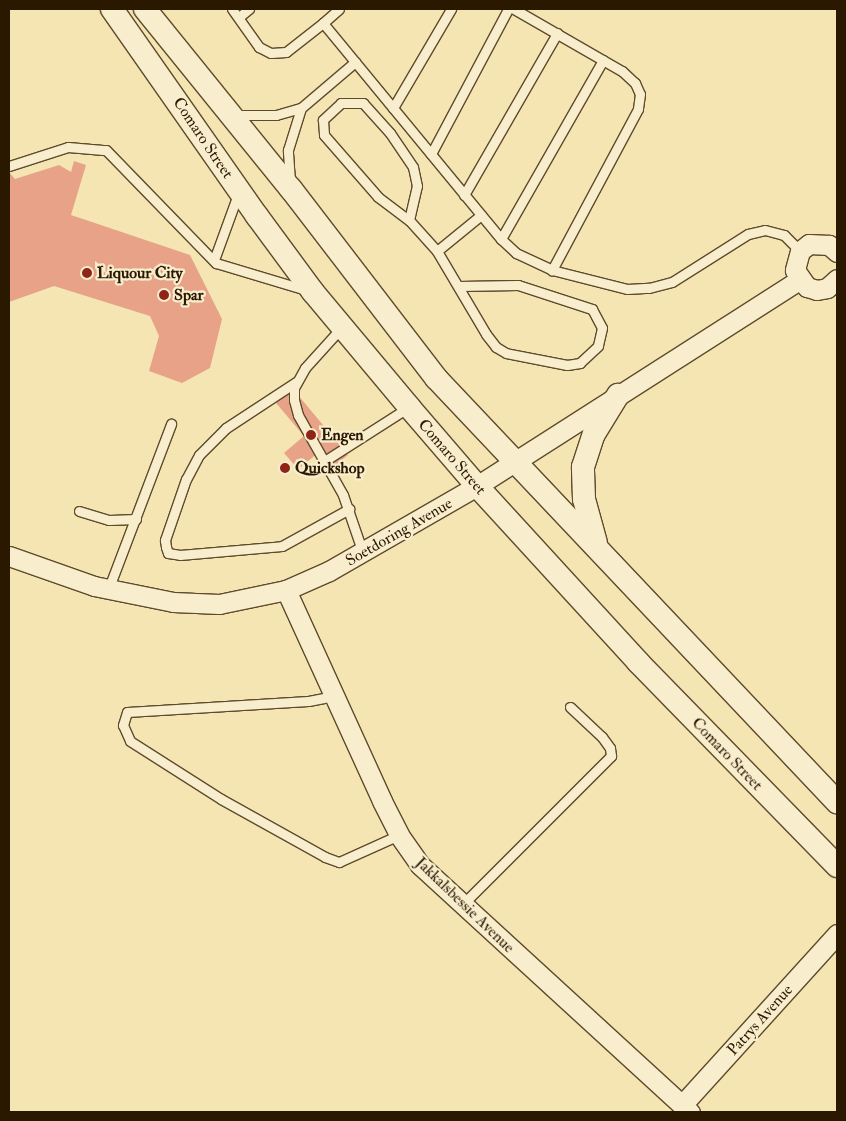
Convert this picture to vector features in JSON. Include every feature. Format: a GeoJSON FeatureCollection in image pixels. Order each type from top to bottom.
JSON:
{"type":"FeatureCollection","features":[{"type":"Feature","properties":{"kind":"street","name":"Comaro Street"},"geometry":{"type":"LineString","coordinates":[[112,9],[239,191],[313,292],[409,407],[476,486],[689,716],[837,866]]}},
{"type":"Feature","properties":{"kind":"street","name":"Comaro Street"},"geometry":{"type":"LineString","coordinates":[[145,9],[233,115],[436,378],[512,461],[596,544],[760,724],[837,802]]}},
{"type":"Feature","properties":{"kind":"street"},"geometry":{"type":"LineString","coordinates":[[835,244],[809,244],[800,250],[795,265],[799,280],[817,290],[837,281]]}},
{"type":"Feature","properties":{"kind":"street","name":"Soetdoring Avenue"},"geometry":{"type":"LineString","coordinates":[[9,556],[108,590],[173,602],[219,604],[286,590],[363,553],[476,486],[512,461],[799,280]]}},
{"type":"Feature","properties":{"kind":"street"},"geometry":{"type":"LineString","coordinates":[[596,544],[584,499],[582,467],[594,434],[618,395]]}},
{"type":"Feature","properties":{"kind":"street","name":"Jakkalsbessie Avenue"},"geometry":{"type":"LineString","coordinates":[[286,590],[399,835],[420,865],[686,1109]]}},
{"type":"Feature","properties":{"kind":"street","name":"Patrys Avenue"},"geometry":{"type":"LineString","coordinates":[[686,1109],[837,934]]}},
{"type":"Feature","properties":{"kind":"lane"},"geometry":{"type":"LineString","coordinates":[[232,9],[239,16],[259,47],[271,53],[286,52],[339,9]]}},
{"type":"Feature","properties":{"kind":"lane"},"geometry":{"type":"LineString","coordinates":[[239,16],[249,9]]}},
{"type":"Feature","properties":{"kind":"lane"},"geometry":{"type":"LineString","coordinates":[[393,108],[451,9]]}},
{"type":"Feature","properties":{"kind":"lane"},"geometry":{"type":"LineString","coordinates":[[431,154],[508,9]]}},
{"type":"Feature","properties":{"kind":"lane"},"geometry":{"type":"LineString","coordinates":[[514,9],[603,60],[635,83],[640,94],[638,109],[552,270]]}},
{"type":"Feature","properties":{"kind":"lane"},"geometry":{"type":"LineString","coordinates":[[323,23],[464,195],[516,254],[552,270],[627,289],[649,288],[672,282],[748,234],[765,230],[784,235],[800,250]]}},
{"type":"Feature","properties":{"kind":"lane"},"geometry":{"type":"LineString","coordinates":[[464,195],[557,34]]}},
{"type":"Feature","properties":{"kind":"lane"},"geometry":{"type":"LineString","coordinates":[[501,239],[603,60]]}},
{"type":"Feature","properties":{"kind":"lane"},"geometry":{"type":"LineString","coordinates":[[233,115],[276,115],[301,108],[356,62]]}},
{"type":"Feature","properties":{"kind":"lane"},"geometry":{"type":"LineString","coordinates":[[409,220],[417,186],[413,167],[390,133],[363,103],[341,103],[323,120],[324,135],[378,197],[409,220],[437,251],[486,334],[496,347],[506,352],[567,364],[580,363],[598,346],[602,328],[592,309],[518,286],[459,286]]}},
{"type":"Feature","properties":{"kind":"lane"},"geometry":{"type":"LineString","coordinates":[[291,189],[288,150],[301,108]]}},
{"type":"Feature","properties":{"kind":"lane"},"geometry":{"type":"LineString","coordinates":[[9,166],[68,147],[106,150],[215,261],[313,292]]}},
{"type":"Feature","properties":{"kind":"lane"},"geometry":{"type":"LineString","coordinates":[[215,261],[239,191]]}},
{"type":"Feature","properties":{"kind":"lane"},"geometry":{"type":"LineString","coordinates":[[437,251],[481,215]]}},
{"type":"Feature","properties":{"kind":"lane"},"geometry":{"type":"LineString","coordinates":[[342,327],[296,382],[226,428],[200,455],[186,479],[165,540],[166,547],[168,552],[180,555],[282,546],[349,510]]}},
{"type":"Feature","properties":{"kind":"lane"},"geometry":{"type":"LineString","coordinates":[[296,382],[294,400],[298,415],[326,460],[349,510],[363,553]]}},
{"type":"Feature","properties":{"kind":"lane"},"geometry":{"type":"LineString","coordinates":[[326,460],[409,407]]}},
{"type":"Feature","properties":{"kind":"lane"},"geometry":{"type":"LineString","coordinates":[[108,590],[172,424]]}},
{"type":"Feature","properties":{"kind":"lane"},"geometry":{"type":"LineString","coordinates":[[79,511],[109,520],[136,519]]}},
{"type":"Feature","properties":{"kind":"lane"},"geometry":{"type":"LineString","coordinates":[[334,696],[308,701],[127,712],[123,725],[130,741],[221,799],[325,857],[339,862],[399,835]]}},
{"type":"Feature","properties":{"kind":"lane"},"geometry":{"type":"LineString","coordinates":[[462,905],[610,756],[610,748],[602,737],[570,707]]}},
{"type":"Feature","properties":{"kind":"building"},"geometry":{"type":"Polygon","coordinates":[[[74,161],[86,165],[71,215],[190,255],[222,319],[210,368],[182,383],[149,371],[159,336],[150,316],[54,286],[9,302],[9,172],[15,179],[59,165],[71,172],[74,161]]]}},
{"type":"Feature","properties":{"kind":"building"},"geometry":{"type":"Polygon","coordinates":[[[293,389],[348,455],[331,469],[318,453],[298,469],[284,453],[304,436],[276,403],[293,389]]]}},
{"type":"Feature","properties":{"kind":"place","name":"Liquour City"},"geometry":{"type":"Point","coordinates":[87,273]}},
{"type":"Feature","properties":{"kind":"place","name":"Spar"},"geometry":{"type":"Point","coordinates":[164,295]}},
{"type":"Feature","properties":{"kind":"place","name":"Engen"},"geometry":{"type":"Point","coordinates":[311,435]}},
{"type":"Feature","properties":{"kind":"place","name":"Quickshop"},"geometry":{"type":"Point","coordinates":[285,468]}}]}
